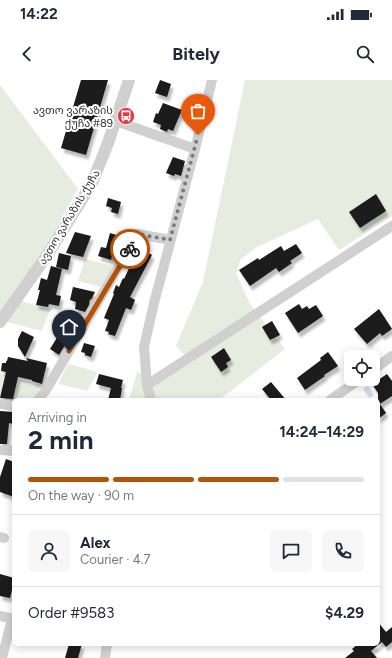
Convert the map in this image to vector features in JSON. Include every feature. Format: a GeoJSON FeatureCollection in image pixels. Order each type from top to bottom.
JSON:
{"type":"FeatureCollection","features":[{"type":"Feature","properties":{"kind":"street","name":"ავთო ვარაზის ქუჩა"},"geometry":{"type":"LineString","coordinates":[[0,322],[48,254],[92,183],[116,121],[129,80]]}},
{"type":"Feature","properties":{"kind":"street"},"geometry":{"type":"LineString","coordinates":[[150,398],[147,385],[144,347],[170,240],[212,80]]}},
{"type":"Feature","properties":{"kind":"street"},"geometry":{"type":"LineString","coordinates":[[116,121],[195,149]]}},
{"type":"Feature","properties":{"kind":"street"},"geometry":{"type":"LineString","coordinates":[[147,385],[392,226]]}},
{"type":"Feature","properties":{"kind":"street"},"geometry":{"type":"LineString","coordinates":[[40,398],[46,390],[138,234],[170,240]]}},
{"type":"Feature","properties":{"kind":"street"},"geometry":{"type":"LineString","coordinates":[[380,365],[392,356]]}},
{"type":"Feature","properties":{"kind":"street"},"geometry":{"type":"LineString","coordinates":[[333,398],[350,386]]}},
{"type":"Feature","properties":{"kind":"street"},"geometry":{"type":"LineString","coordinates":[[0,404],[12,406]]}},
{"type":"Feature","properties":{"kind":"street"},"geometry":{"type":"LineString","coordinates":[[0,450],[12,451]]}},
{"type":"Feature","properties":{"kind":"street"},"geometry":{"type":"LineString","coordinates":[[0,616],[12,619]]}},
{"type":"Feature","properties":{"kind":"street"},"geometry":{"type":"LineString","coordinates":[[2,658],[12,623]]}},
{"type":"Feature","properties":{"kind":"street"},"geometry":{"type":"LineString","coordinates":[[104,658],[107,646]]}},
{"type":"Feature","properties":{"kind":"shaded area"},"geometry":{"type":"Polygon","coordinates":[[[245,80],[392,80],[392,216],[339,250],[318,219],[257,247],[241,259],[236,273],[250,304],[285,349],[222,398],[130,398],[137,372],[152,376],[187,358],[176,346],[203,282],[245,80]]]}},
{"type":"Feature","properties":{"kind":"shaded area"},"geometry":{"type":"Polygon","coordinates":[[[0,85],[78,189],[48,244],[0,314],[0,85]]]}},
{"type":"Feature","properties":{"kind":"shaded area"},"geometry":{"type":"Polygon","coordinates":[[[85,259],[113,266],[101,287],[78,281],[85,259]]]}},
{"type":"Feature","properties":{"kind":"shaded area"},"geometry":{"type":"Polygon","coordinates":[[[21,301],[50,309],[42,331],[7,322],[21,301]]]}},
{"type":"Feature","properties":{"kind":"shaded area"},"geometry":{"type":"Polygon","coordinates":[[[68,364],[98,372],[87,391],[58,384],[68,364]]]}},
{"type":"Feature","properties":{"kind":"shaded area"},"geometry":{"type":"Polygon","coordinates":[[[0,374],[42,385],[34,397],[31,398],[12,398],[12,401],[0,398],[0,374]]]}},
{"type":"Feature","properties":{"kind":"water"},"geometry":{"type":"Polygon","coordinates":[[[368,386],[374,395],[369,398],[363,389],[368,386]]]}},
{"type":"Feature","properties":{"kind":"building"},"geometry":{"type":"Polygon","coordinates":[[[81,80],[108,80],[86,155],[61,148],[81,80]]]}},
{"type":"Feature","properties":{"kind":"building"},"geometry":{"type":"Polygon","coordinates":[[[160,80],[171,84],[167,97],[155,93],[160,80]]]}},
{"type":"Feature","properties":{"kind":"building"},"geometry":{"type":"Polygon","coordinates":[[[163,103],[182,110],[173,131],[168,129],[167,132],[160,129],[161,125],[153,122],[156,113],[158,114],[163,103]]]}},
{"type":"Feature","properties":{"kind":"building"},"geometry":{"type":"Polygon","coordinates":[[[173,157],[185,161],[181,176],[175,174],[174,176],[166,173],[173,157]]]}},
{"type":"Feature","properties":{"kind":"building"},"geometry":{"type":"Polygon","coordinates":[[[376,194],[386,211],[360,228],[349,212],[376,194]]]}},
{"type":"Feature","properties":{"kind":"building"},"geometry":{"type":"Polygon","coordinates":[[[108,198],[121,202],[118,214],[111,212],[112,208],[106,206],[108,198]]]}},
{"type":"Feature","properties":{"kind":"building"},"geometry":{"type":"Polygon","coordinates":[[[75,232],[91,236],[83,257],[66,253],[75,232]]]}},
{"type":"Feature","properties":{"kind":"building"},"geometry":{"type":"Polygon","coordinates":[[[110,233],[123,237],[120,246],[115,245],[111,260],[98,256],[101,247],[106,248],[110,233]]]}},
{"type":"Feature","properties":{"kind":"building"},"geometry":{"type":"Polygon","coordinates":[[[296,244],[302,253],[290,261],[292,263],[279,272],[276,268],[250,286],[239,270],[258,258],[259,260],[281,246],[284,251],[296,244]]]}},
{"type":"Feature","properties":{"kind":"building"},"geometry":{"type":"Polygon","coordinates":[[[145,251],[152,255],[130,297],[135,300],[131,310],[126,308],[115,336],[108,334],[109,332],[105,331],[109,320],[104,318],[116,285],[119,287],[123,278],[124,279],[131,264],[129,263],[133,255],[140,259],[145,251]]]}},
{"type":"Feature","properties":{"kind":"building"},"geometry":{"type":"Polygon","coordinates":[[[59,253],[71,256],[68,270],[56,267],[59,253]]]}},
{"type":"Feature","properties":{"kind":"building"},"geometry":{"type":"Polygon","coordinates":[[[51,266],[62,269],[56,295],[61,296],[59,306],[49,304],[48,307],[36,305],[40,290],[38,290],[41,278],[47,280],[51,266]]]}},
{"type":"Feature","properties":{"kind":"building"},"geometry":{"type":"Polygon","coordinates":[[[73,287],[95,292],[91,300],[90,299],[89,305],[85,312],[75,309],[76,302],[70,300],[73,287]]]}},
{"type":"Feature","properties":{"kind":"building"},"geometry":{"type":"Polygon","coordinates":[[[299,304],[302,309],[307,306],[309,309],[316,305],[323,316],[298,333],[285,313],[299,304]]]}},
{"type":"Feature","properties":{"kind":"building"},"geometry":{"type":"Polygon","coordinates":[[[379,309],[392,329],[382,336],[380,333],[367,344],[354,329],[379,309]]]}},
{"type":"Feature","properties":{"kind":"building"},"geometry":{"type":"Polygon","coordinates":[[[63,314],[79,318],[77,325],[59,355],[50,349],[58,336],[63,314]]]}},
{"type":"Feature","properties":{"kind":"building"},"geometry":{"type":"Polygon","coordinates":[[[272,321],[280,335],[270,340],[262,327],[272,321]]]}},
{"type":"Feature","properties":{"kind":"building"},"geometry":{"type":"Polygon","coordinates":[[[22,331],[34,337],[25,357],[18,346],[18,339],[22,331]]]}},
{"type":"Feature","properties":{"kind":"building"},"geometry":{"type":"Polygon","coordinates":[[[84,343],[95,346],[91,357],[81,352],[84,343]]]}},
{"type":"Feature","properties":{"kind":"building"},"geometry":{"type":"Polygon","coordinates":[[[224,348],[231,360],[226,363],[228,367],[221,372],[211,357],[224,348]]]}},
{"type":"Feature","properties":{"kind":"building"},"geometry":{"type":"Polygon","coordinates":[[[328,352],[338,366],[305,390],[297,378],[321,360],[320,358],[328,352]]]}},
{"type":"Feature","properties":{"kind":"building"},"geometry":{"type":"Polygon","coordinates":[[[8,357],[28,361],[26,358],[47,363],[42,384],[18,377],[13,398],[0,398],[6,372],[1,371],[2,363],[6,363],[8,357]]]}},
{"type":"Feature","properties":{"kind":"building"},"geometry":{"type":"Polygon","coordinates":[[[99,374],[123,380],[120,398],[108,398],[111,388],[96,384],[99,374]]]}},
{"type":"Feature","properties":{"kind":"building"},"geometry":{"type":"Polygon","coordinates":[[[387,374],[392,381],[392,396],[380,404],[378,393],[373,386],[380,386],[380,379],[387,374]]]}},
{"type":"Feature","properties":{"kind":"building"},"geometry":{"type":"Polygon","coordinates":[[[271,382],[284,398],[269,398],[262,389],[271,382]]]}},
{"type":"Feature","properties":{"kind":"building"},"geometry":{"type":"Polygon","coordinates":[[[380,404],[386,413],[380,418],[380,404]]]}},
{"type":"Feature","properties":{"kind":"building"},"geometry":{"type":"Polygon","coordinates":[[[0,411],[12,412],[12,424],[9,423],[7,444],[0,444],[0,411]]]}},
{"type":"Feature","properties":{"kind":"building"},"geometry":{"type":"Polygon","coordinates":[[[6,459],[12,461],[12,496],[0,492],[0,477],[6,459]]]}},
{"type":"Feature","properties":{"kind":"building"},"geometry":{"type":"Polygon","coordinates":[[[0,574],[12,577],[12,590],[10,598],[0,596],[0,574]]]}},
{"type":"Feature","properties":{"kind":"building"},"geometry":{"type":"Polygon","coordinates":[[[380,624],[386,632],[392,627],[392,642],[386,647],[382,642],[380,644],[380,624]]]}},
{"type":"Feature","properties":{"kind":"building"},"geometry":{"type":"Polygon","coordinates":[[[68,646],[81,646],[78,658],[65,658],[68,646]]]}},
{"type":"Feature","properties":{"kind":"building"},"geometry":{"type":"Polygon","coordinates":[[[356,646],[377,646],[371,651],[377,658],[345,658],[354,651],[352,649],[356,646]]]}},
{"type":"Feature","properties":{"kind":"way so far"},"geometry":{"type":"LineString","coordinates":[[130,249],[138,234],[170,240],[198,135]]}},
{"type":"Feature","properties":{"kind":"place","name":"ავთო ვარაზის ქუჩა #89"},"geometry":{"type":"Point","coordinates":[126,116]}},
{"type":"Feature","properties":{"kind":"route"},"geometry":{"type":"LineString","coordinates":[[69,351],[130,249]]}}]}
